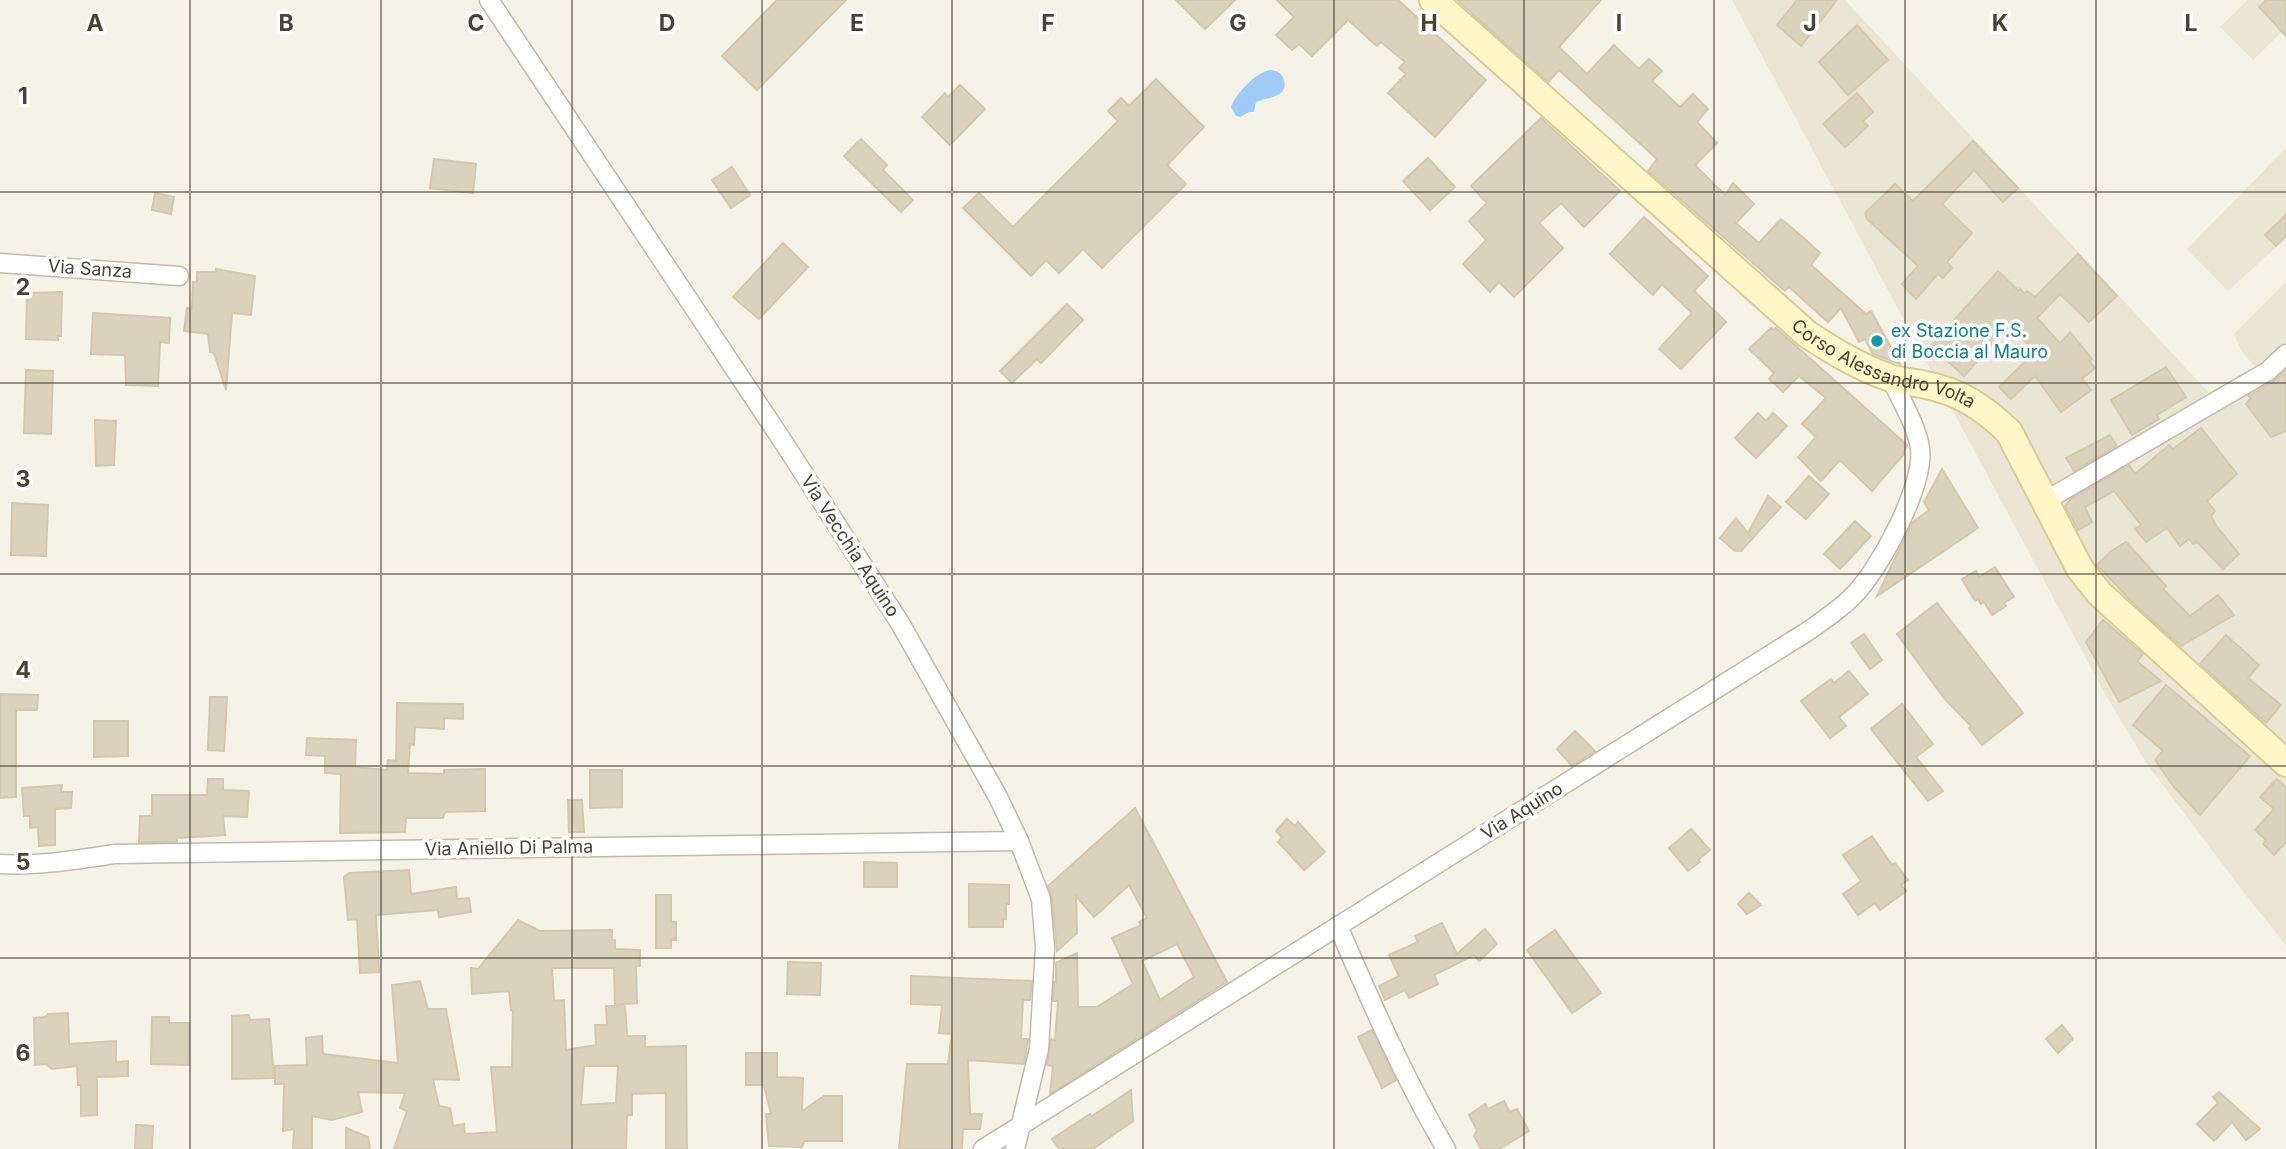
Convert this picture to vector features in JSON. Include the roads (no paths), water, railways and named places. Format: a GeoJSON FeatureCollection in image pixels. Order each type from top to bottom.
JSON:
{"type":"FeatureCollection","features":[{"type":"Feature","properties":{"kind":"main road","name":"Corso Alessandro Volta"},"geometry":{"type":"LineString","coordinates":[[1433,0],[1807,334],[1836,354],[1891,378],[1927,385],[1976,403],[1991,415],[2010,432],[2080,569],[2100,594],[2286,763]]}},
{"type":"Feature","properties":{"kind":"street","name":"Via Vecchia Aquino"},"geometry":{"type":"LineString","coordinates":[[489,0],[775,428],[900,623],[998,797],[1019,841],[1041,899],[1045,948],[1039,1049],[1015,1149]]}},
{"type":"Feature","properties":{"kind":"street","name":"Via Sanza"},"geometry":{"type":"LineString","coordinates":[[0,263],[179,276]]}},
{"type":"Feature","properties":{"kind":"street"},"geometry":{"type":"LineString","coordinates":[[2045,501],[2268,371],[2286,354]]}},
{"type":"Feature","properties":{"kind":"street","name":"Via Aquino"},"geometry":{"type":"LineString","coordinates":[[983,1149],[1805,633],[1854,596],[1875,569],[1890,541],[1919,472],[1920,445],[1891,378]]}},
{"type":"Feature","properties":{"kind":"street","name":"Via Aniello Di Palma"},"geometry":{"type":"LineString","coordinates":[[0,864],[60,862],[114,854],[1019,841]]}},
{"type":"Feature","properties":{"kind":"street"},"geometry":{"type":"LineString","coordinates":[[1338,926],[1419,1101],[1446,1149]]}},
{"type":"Feature","properties":{"kind":"water"},"geometry":{"type":"Polygon","coordinates":[[[1271,70],[1284,80],[1285,86],[1280,94],[1256,102],[1254,112],[1236,116],[1231,107],[1237,96],[1253,79],[1271,70]]]}},
{"type":"Feature","properties":{"kind":"place","name":"ex Stazione F.S. di Boccia al Mauro"},"geometry":{"type":"Point","coordinates":[1877,341]}}]}
